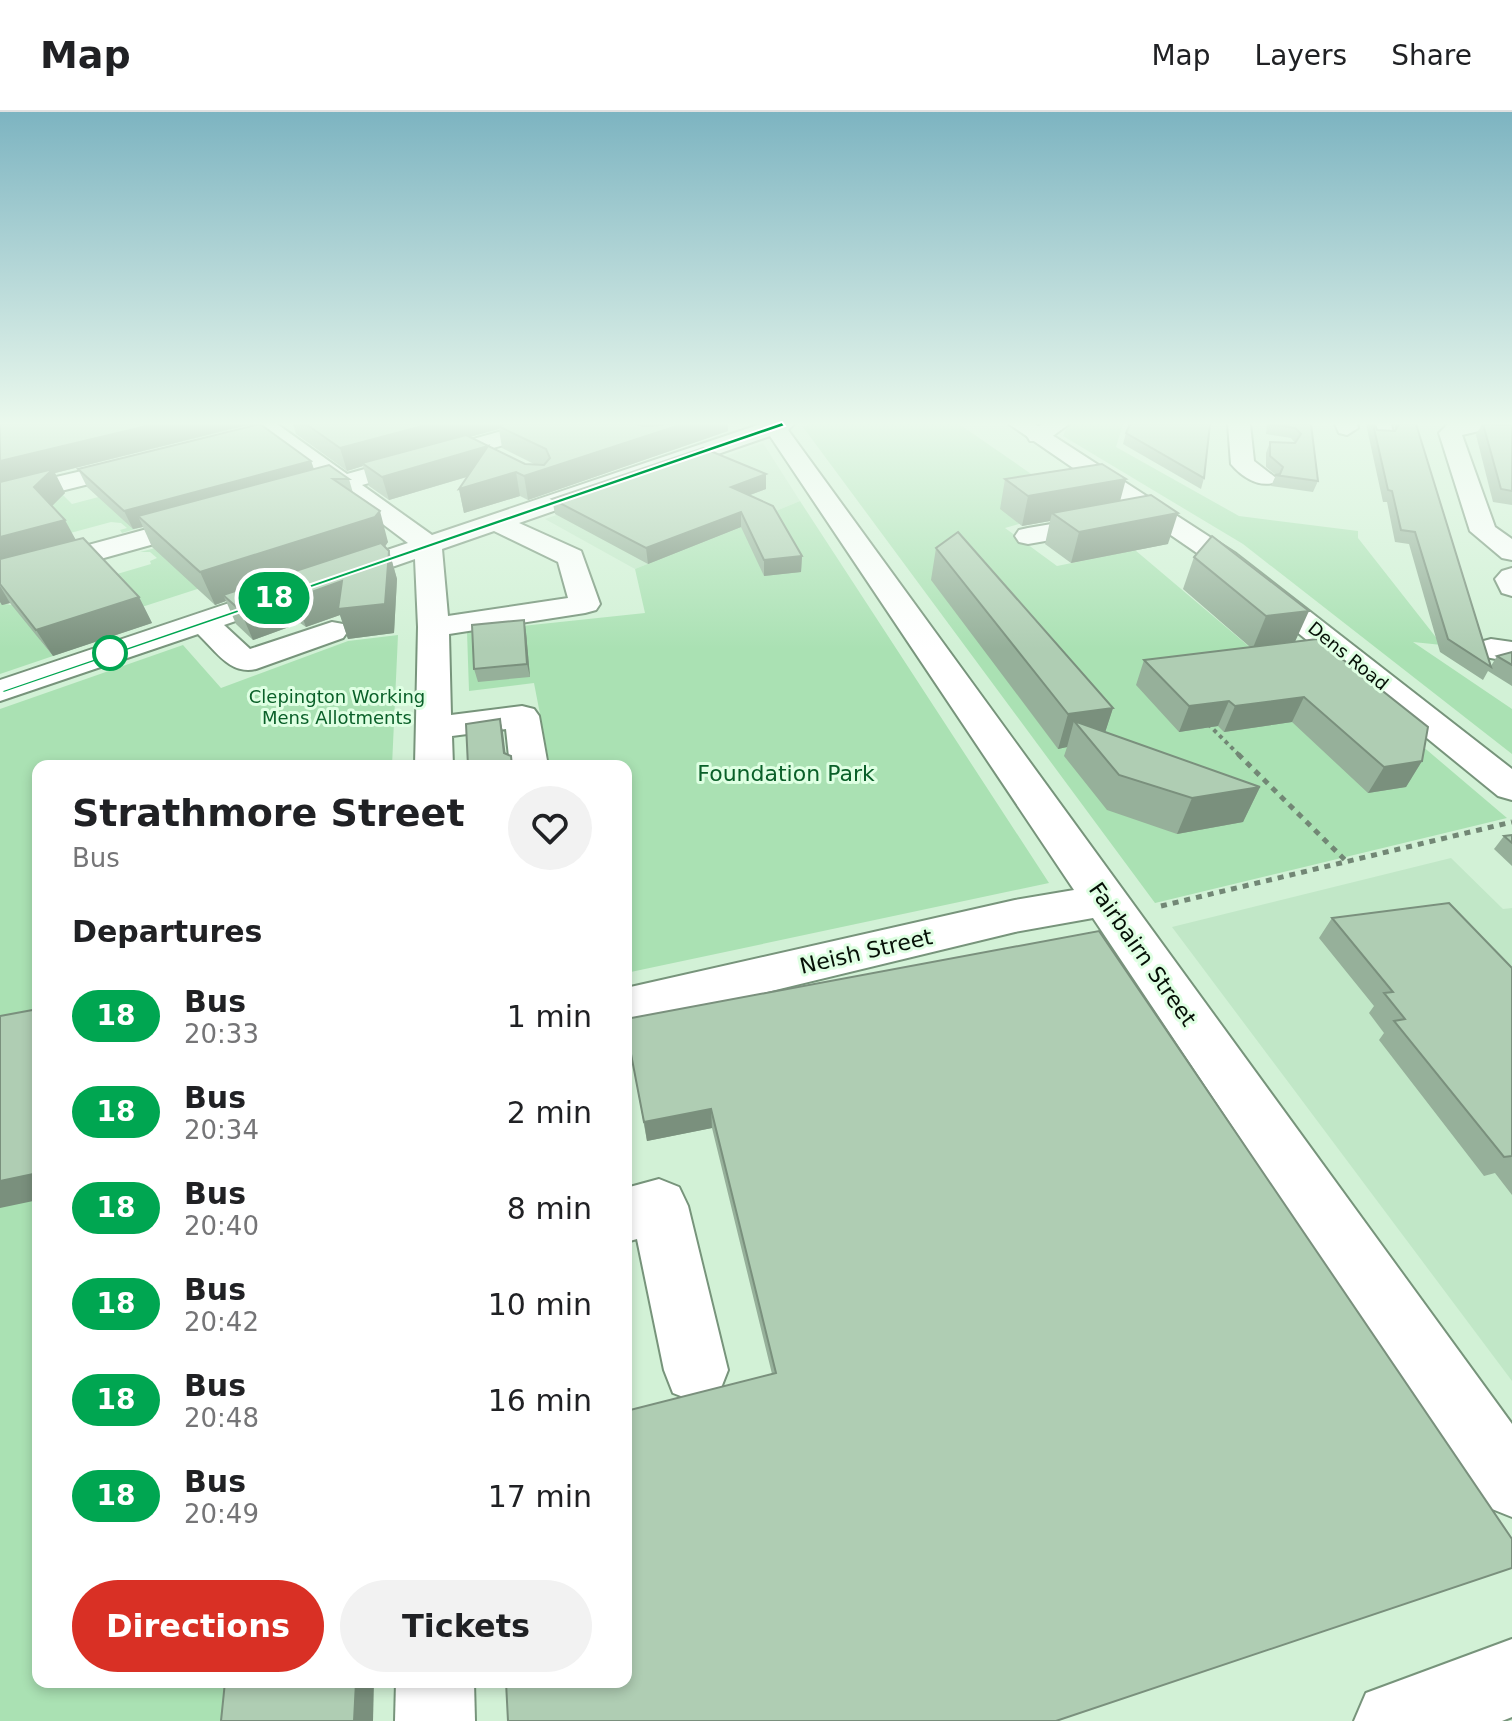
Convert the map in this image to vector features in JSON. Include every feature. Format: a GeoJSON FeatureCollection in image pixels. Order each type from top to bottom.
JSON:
{"type":"FeatureCollection","features":[{"type":"Feature","properties":{"kind":"street"},"geometry":{"type":"LineString","coordinates":[[269,503],[283,499]]}},
{"type":"Feature","properties":{"kind":"street"},"geometry":{"type":"LineString","coordinates":[[367,499],[428,545],[433,627],[434,760]]}},
{"type":"Feature","properties":{"kind":"street"},"geometry":{"type":"LineString","coordinates":[[0,691],[563,499]]}},
{"type":"Feature","properties":{"kind":"street","name":"Fairbairn Street"},"geometry":{"type":"LineString","coordinates":[[830,499],[1512,1482]]}},
{"type":"Feature","properties":{"kind":"street","name":"Dens Road"},"geometry":{"type":"LineString","coordinates":[[1139,499],[1272,595],[1512,788]]}},
{"type":"Feature","properties":{"kind":"street"},"geometry":{"type":"LineString","coordinates":[[1471,499],[1483,531],[1512,558],[1509,579],[1512,587]]}},
{"type":"Feature","properties":{"kind":"street"},"geometry":{"type":"LineString","coordinates":[[1475,511],[1507,514]]}},
{"type":"Feature","properties":{"kind":"street"},"geometry":{"type":"LineString","coordinates":[[1028,536],[1158,513]]}},
{"type":"Feature","properties":{"kind":"street"},"geometry":{"type":"LineString","coordinates":[[0,578],[224,516]]}},
{"type":"Feature","properties":{"kind":"street"},"geometry":{"type":"LineString","coordinates":[[433,627],[585,604],[571,557],[496,522]]}},
{"type":"Feature","properties":{"kind":"street"},"geometry":{"type":"LineString","coordinates":[[203,621],[245,662],[332,631]]}},
{"type":"Feature","properties":{"kind":"street"},"geometry":{"type":"LineString","coordinates":[[434,728],[522,716],[528,760]]}},
{"type":"Feature","properties":{"kind":"street","name":"Neish Street"},"geometry":{"type":"LineString","coordinates":[[632,1006],[1015,916],[1111,908]]}},
{"type":"Feature","properties":{"kind":"street"},"geometry":{"type":"LineString","coordinates":[[632,1213],[659,1206],[696,1370]]}},
{"type":"Feature","properties":{"kind":"street"},"geometry":{"type":"LineString","coordinates":[[1394,1721],[1512,1678]]}},
{"type":"Feature","properties":{"kind":"street"},"geometry":{"type":"LineString","coordinates":[[435,1688],[435,1721]]}},
{"type":"Feature","properties":{"kind":"path"},"geometry":{"type":"LineString","coordinates":[[1208,724],[1347,862]]}},
{"type":"Feature","properties":{"kind":"path"},"geometry":{"type":"LineString","coordinates":[[1111,908],[1347,862],[1512,822]]}},
{"type":"Feature","properties":{"kind":"shaded area"},"geometry":{"type":"Polygon","coordinates":[[[602,499],[800,501],[635,569],[545,519],[602,499]]]}},
{"type":"Feature","properties":{"kind":"shaded area"},"geometry":{"type":"Polygon","coordinates":[[[1451,858],[1503,909],[1512,908],[1512,1381],[1172,927],[1451,858]]]}},
{"type":"Feature","properties":{"kind":"green space"},"geometry":{"type":"Polygon","coordinates":[[[41,499],[67,499],[72,504],[91,499],[110,499],[139,528],[122,533],[120,530],[127,528],[121,523],[111,522],[0,552],[0,509],[41,499]]]}},
{"type":"Feature","properties":{"kind":"green space"},"geometry":{"type":"Polygon","coordinates":[[[856,499],[1064,499],[1019,524],[1005,528],[1057,566],[1135,550],[1252,649],[1328,666],[1507,818],[1155,903],[856,499]]]}},
{"type":"Feature","properties":{"kind":"green space"},"geometry":{"type":"Polygon","coordinates":[[[1168,499],[1209,499],[1239,516],[1358,531],[1358,538],[1442,645],[1413,642],[1512,709],[1512,754],[1243,544],[1168,499]]]}},
{"type":"Feature","properties":{"kind":"green space","name":"Foundation Park"},"geometry":{"type":"Polygon","coordinates":[[[800,501],[1049,883],[632,972],[632,760],[549,760],[534,683],[469,691],[467,632],[645,613],[635,569],[800,501]]]}},
{"type":"Feature","properties":{"kind":"green space"},"geometry":{"type":"Polygon","coordinates":[[[345,541],[40,640],[53,656],[0,674],[0,603],[12,605],[151,564],[150,561],[157,558],[150,552],[140,552],[163,546],[345,541]]]}},
{"type":"Feature","properties":{"kind":"green space","name":"Clepington Working Mens Allotments"},"geometry":{"type":"Polygon","coordinates":[[[398,635],[392,760],[32,760],[32,1014],[0,1030],[0,709],[183,645],[221,688],[348,641],[398,635]]]}},
{"type":"Feature","properties":{"kind":"green space"},"geometry":{"type":"Polygon","coordinates":[[[32,1017],[32,1688],[373,1688],[372,1721],[0,1721],[0,1034],[32,1017]]]}},
{"type":"Feature","properties":{"kind":"building"},"geometry":{"type":"Polygon","coordinates":[[[0,499],[45,499],[65,520],[0,537],[0,499]]]}},
{"type":"Feature","properties":{"kind":"building"},"geometry":{"type":"Polygon","coordinates":[[[111,499],[169,499],[124,511],[111,499]]]}},
{"type":"Feature","properties":{"kind":"building"},"geometry":{"type":"Polygon","coordinates":[[[201,499],[363,499],[380,511],[375,517],[200,572],[138,516],[201,499]]]}},
{"type":"Feature","properties":{"kind":"building"},"geometry":{"type":"Polygon","coordinates":[[[552,499],[758,499],[773,506],[802,556],[764,560],[741,512],[646,548],[552,499]]]}},
{"type":"Feature","properties":{"kind":"building"},"geometry":{"type":"Polygon","coordinates":[[[1129,499],[1157,499],[1178,513],[1079,532],[1052,513],[1129,499]]]}},
{"type":"Feature","properties":{"kind":"building"},"geometry":{"type":"Polygon","coordinates":[[[1394,499],[1439,499],[1491,667],[1448,639],[1415,532],[1401,530],[1394,499]]]}},
{"type":"Feature","properties":{"kind":"building"},"geometry":{"type":"Polygon","coordinates":[[[958,532],[1113,708],[1068,714],[936,548],[958,532]]]}},
{"type":"Feature","properties":{"kind":"building"},"geometry":{"type":"Polygon","coordinates":[[[1212,536],[1309,611],[1266,616],[1194,557],[1212,536]]]}},
{"type":"Feature","properties":{"kind":"building"},"geometry":{"type":"Polygon","coordinates":[[[83,538],[139,597],[36,630],[0,584],[0,559],[83,538]]]}},
{"type":"Feature","properties":{"kind":"building"},"geometry":{"type":"Polygon","coordinates":[[[381,543],[389,551],[385,604],[338,609],[342,581],[295,598],[289,594],[240,610],[223,595],[381,543]]]}},
{"type":"Feature","properties":{"kind":"building"},"geometry":{"type":"Polygon","coordinates":[[[524,620],[527,664],[474,669],[472,625],[524,620]]]}},
{"type":"Feature","properties":{"kind":"building"},"geometry":{"type":"Polygon","coordinates":[[[1317,639],[1428,727],[1422,761],[1384,767],[1304,697],[1235,706],[1229,701],[1189,706],[1144,660],[1317,639]]]}},
{"type":"Feature","properties":{"kind":"building"},"geometry":{"type":"Polygon","coordinates":[[[1512,652],[1512,665],[1497,656],[1512,652]]]}},
{"type":"Feature","properties":{"kind":"building"},"geometry":{"type":"Polygon","coordinates":[[[500,719],[504,753],[511,756],[511,760],[468,760],[466,724],[500,719]]]}},
{"type":"Feature","properties":{"kind":"building"},"geometry":{"type":"Polygon","coordinates":[[[1074,721],[1260,787],[1192,798],[1119,775],[1074,721]]]}},
{"type":"Feature","properties":{"kind":"building"},"geometry":{"type":"Polygon","coordinates":[[[1449,903],[1512,968],[1512,1156],[1504,1157],[1394,1021],[1405,1019],[1384,993],[1393,992],[1332,918],[1449,903]]]}},
{"type":"Feature","properties":{"kind":"building"},"geometry":{"type":"Polygon","coordinates":[[[1099,931],[1512,1539],[1512,1568],[1056,1721],[508,1721],[506,1688],[632,1688],[632,1409],[776,1373],[711,1109],[644,1122],[632,1059],[632,1018],[1099,931]]]}},
{"type":"Feature","properties":{"kind":"building"},"geometry":{"type":"Polygon","coordinates":[[[32,1010],[32,1174],[0,1181],[0,1016],[32,1010]]]}},
{"type":"Feature","properties":{"kind":"building"},"geometry":{"type":"Polygon","coordinates":[[[224,1688],[356,1688],[354,1721],[221,1721],[224,1688]]]}},
{"type":"Feature","properties":{"kind":"bus line","name":"18"},"geometry":{"type":"LineString","coordinates":[[0,691],[562,499]]}}]}
